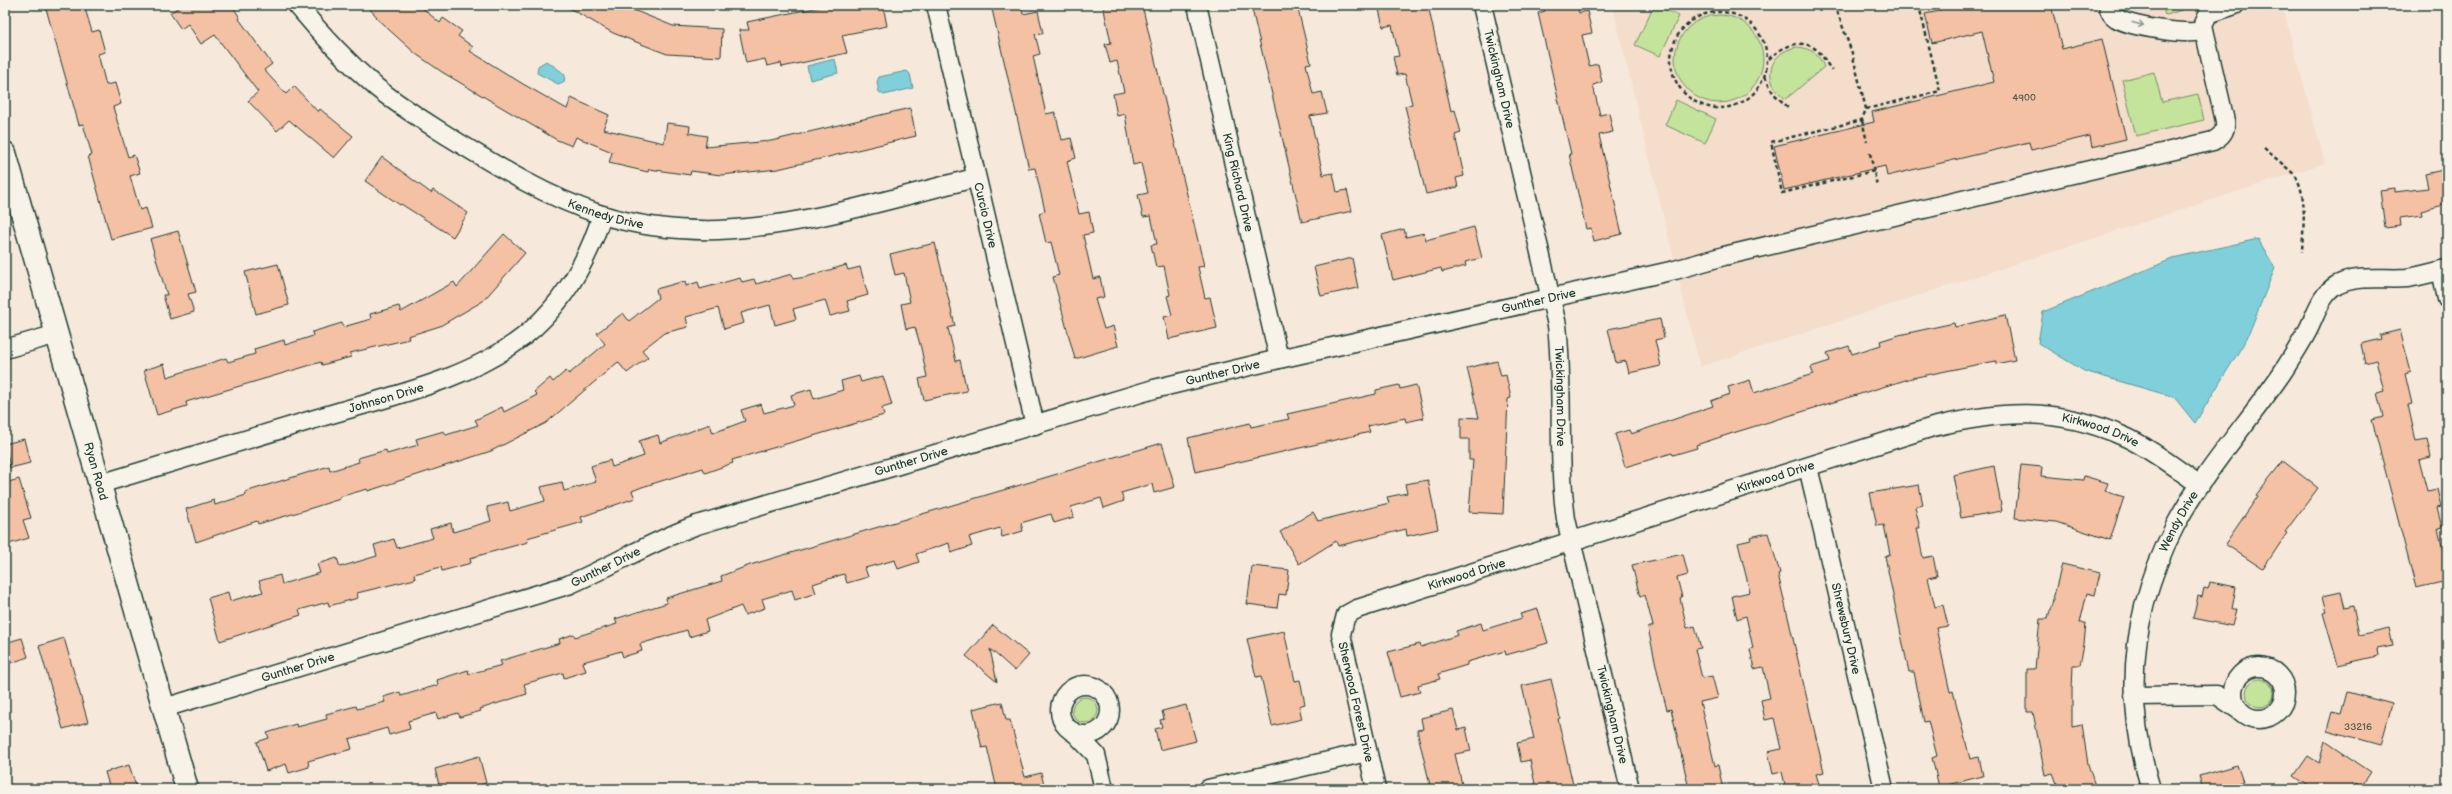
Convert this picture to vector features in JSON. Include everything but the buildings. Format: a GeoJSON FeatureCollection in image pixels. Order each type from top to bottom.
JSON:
{"type":"FeatureCollection","features":[{"type":"Feature","properties":{"kind":"main road","name":"Ryan Road"},"geometry":{"type":"LineString","coordinates":[[5,152],[187,789]]}},
{"type":"Feature","properties":{"kind":"street","name":"Kennedy Drive"},"geometry":{"type":"LineString","coordinates":[[298,5],[322,35],[377,88],[430,125],[488,161],[540,189],[602,215],[665,228],[718,230],[771,226],[975,178]]}},
{"type":"Feature","properties":{"kind":"street","name":"Curcio Drive"},"geometry":{"type":"LineString","coordinates":[[936,5],[975,178],[1036,425]]}},
{"type":"Feature","properties":{"kind":"street","name":"King Richard Drive"},"geometry":{"type":"LineString","coordinates":[[1197,5],[1279,359]]}},
{"type":"Feature","properties":{"kind":"street","name":"Twickingham Drive"},"geometry":{"type":"LineString","coordinates":[[1482,5],[1551,297],[1560,355],[1562,495],[1630,789]]}},
{"type":"Feature","properties":{"kind":"street"},"geometry":{"type":"LineString","coordinates":[[2108,5],[2110,12],[2122,20],[2188,33],[2203,31],[2205,18],[2213,8],[2235,5]]}},
{"type":"Feature","properties":{"kind":"street","name":"Gunther Drive"},"geometry":{"type":"LineString","coordinates":[[164,708],[568,585],[599,572],[642,548],[697,524],[1154,389],[1279,359],[1675,270],[1724,256],[2213,141],[2220,137],[2225,130],[2225,121],[2203,31]]}},
{"type":"Feature","properties":{"kind":"street","name":"Johnson Drive"},"geometry":{"type":"LineString","coordinates":[[100,484],[447,378],[501,351],[523,336],[561,300],[583,265],[602,215]]}},
{"type":"Feature","properties":{"kind":"street"},"geometry":{"type":"LineString","coordinates":[[2444,269],[2447,299]]}},
{"type":"Feature","properties":{"kind":"street","name":"Wendy Drive"},"geometry":{"type":"LineString","coordinates":[[2151,789],[2143,762],[2134,696],[2137,642],[2144,603],[2175,526],[2200,485],[2294,355],[2323,298],[2330,289],[2352,280],[2407,278],[2444,269]]}},
{"type":"Feature","properties":{"kind":"street"},"geometry":{"type":"LineString","coordinates":[[5,349],[57,334]]}},
{"type":"Feature","properties":{"kind":"street","name":"Kirkwood Drive"},"geometry":{"type":"LineString","coordinates":[[1346,615],[1357,609],[1933,427],[1966,419],[2011,413],[2040,414],[2073,419],[2125,436],[2200,485]]}},
{"type":"Feature","properties":{"kind":"street","name":"Shrewsbury Drive"},"geometry":{"type":"LineString","coordinates":[[1808,467],[1884,789]]}},
{"type":"Feature","properties":{"kind":"street","name":"Sherwood Forest Drive"},"geometry":{"type":"LineString","coordinates":[[1346,615],[1341,634],[1376,789]]}},
{"type":"Feature","properties":{"kind":"street"},"geometry":{"type":"LineString","coordinates":[[2134,696],[2217,695],[2254,719],[2270,717],[2282,705],[2285,688],[2277,674],[2261,667],[2252,668],[2217,695]]}},
{"type":"Feature","properties":{"kind":"street"},"geometry":{"type":"LineString","coordinates":[[2238,678],[2232,694],[2239,710]]}},
{"type":"Feature","properties":{"kind":"street"},"geometry":{"type":"LineString","coordinates":[[1096,755],[1063,722],[1060,707],[1068,692],[1083,684],[1099,689],[1106,695],[1110,711],[1096,755],[1104,789]]}},
{"type":"Feature","properties":{"kind":"street"},"geometry":{"type":"LineString","coordinates":[[1074,732],[1091,734],[1105,726]]}},
{"type":"Feature","properties":{"kind":"street"},"geometry":{"type":"LineString","coordinates":[[1208,789],[1367,752]]}},
{"type":"Feature","properties":{"kind":"path"},"geometry":{"type":"LineString","coordinates":[[1835,5],[1852,53],[1866,109],[1862,120],[1867,142]]}},
{"type":"Feature","properties":{"kind":"path"},"geometry":{"type":"LineString","coordinates":[[1866,109],[1940,91],[1920,10],[1935,5]]}},
{"type":"Feature","properties":{"kind":"path"},"geometry":{"type":"LineString","coordinates":[[1726,12],[1742,17],[1755,27],[1764,41],[1768,59],[1765,75],[1758,88],[1746,100],[1732,106],[1717,108],[1702,105],[1689,97],[1676,78],[1671,57],[1675,42],[1683,29],[1694,19],[1710,13],[1726,12]]}},
{"type":"Feature","properties":{"kind":"path"},"geometry":{"type":"LineString","coordinates":[[1768,59],[1781,48],[1800,44],[1810,46],[1818,52],[1832,70]]}},
{"type":"Feature","properties":{"kind":"path"},"geometry":{"type":"LineString","coordinates":[[1765,75],[1773,93],[1789,108]]}},
{"type":"Feature","properties":{"kind":"path"},"geometry":{"type":"LineString","coordinates":[[1862,120],[1771,142],[1782,193],[1874,171]]}},
{"type":"Feature","properties":{"kind":"path"},"geometry":{"type":"LineString","coordinates":[[2264,148],[2295,175],[2298,180],[2304,209],[2302,252]]}},
{"type":"Feature","properties":{"kind":"path"},"geometry":{"type":"LineString","coordinates":[[1870,153],[1877,186]]}},
{"type":"Feature","properties":{"kind":"shaded area"},"geometry":{"type":"Polygon","coordinates":[[[1612,5],[2282,5],[2325,163],[1700,367],[1612,5]]]}},
{"type":"Feature","properties":{"kind":"green space"},"geometry":{"type":"Polygon","coordinates":[[[1654,5],[1679,16],[1660,56],[1635,45],[1654,5]]]}},
{"type":"Feature","properties":{"kind":"green space"},"geometry":{"type":"Polygon","coordinates":[[[2165,5],[2183,5],[2184,9],[2167,15],[2164,14],[2165,5]]]}},
{"type":"Feature","properties":{"kind":"green space"},"geometry":{"type":"Polygon","coordinates":[[[1719,15],[1736,18],[1750,28],[1760,42],[1763,59],[1760,76],[1750,90],[1736,100],[1719,103],[1702,100],[1688,90],[1678,76],[1675,59],[1678,42],[1688,28],[1702,18],[1719,15]]]}},
{"type":"Feature","properties":{"kind":"green space"},"geometry":{"type":"Polygon","coordinates":[[[1797,47],[1814,52],[1824,67],[1786,99],[1778,92],[1773,84],[1771,68],[1774,61],[1780,55],[1787,50],[1797,47]]]}},
{"type":"Feature","properties":{"kind":"green space"},"geometry":{"type":"Polygon","coordinates":[[[2154,72],[2162,102],[2198,94],[2204,120],[2136,136],[2122,80],[2154,72]]]}},
{"type":"Feature","properties":{"kind":"green space"},"geometry":{"type":"Polygon","coordinates":[[[1676,100],[1716,119],[1705,143],[1665,125],[1676,100]]]}},
{"type":"Feature","properties":{"kind":"green space"},"geometry":{"type":"Polygon","coordinates":[[[2260,679],[2270,683],[2274,693],[2270,703],[2260,707],[2250,703],[2246,693],[2250,683],[2260,679]]]}},
{"type":"Feature","properties":{"kind":"green space"},"geometry":{"type":"Polygon","coordinates":[[[1085,697],[1094,701],[1098,710],[1094,719],[1085,723],[1076,719],[1072,710],[1076,701],[1085,697]]]}},
{"type":"Feature","properties":{"kind":"water"},"geometry":{"type":"Polygon","coordinates":[[[835,59],[838,73],[810,80],[807,66],[835,59]]]}},
{"type":"Feature","properties":{"kind":"water"},"geometry":{"type":"Polygon","coordinates":[[[546,61],[565,75],[564,82],[558,84],[537,73],[538,66],[546,61]]]}},
{"type":"Feature","properties":{"kind":"water"},"geometry":{"type":"Polygon","coordinates":[[[907,71],[910,74],[913,88],[884,95],[879,92],[877,82],[879,77],[907,71]]]}},
{"type":"Feature","properties":{"kind":"water"},"geometry":{"type":"Polygon","coordinates":[[[2258,239],[2275,268],[2247,338],[2195,423],[2174,397],[2084,371],[2038,343],[2043,312],[2177,257],[2258,239]]]}}]}
